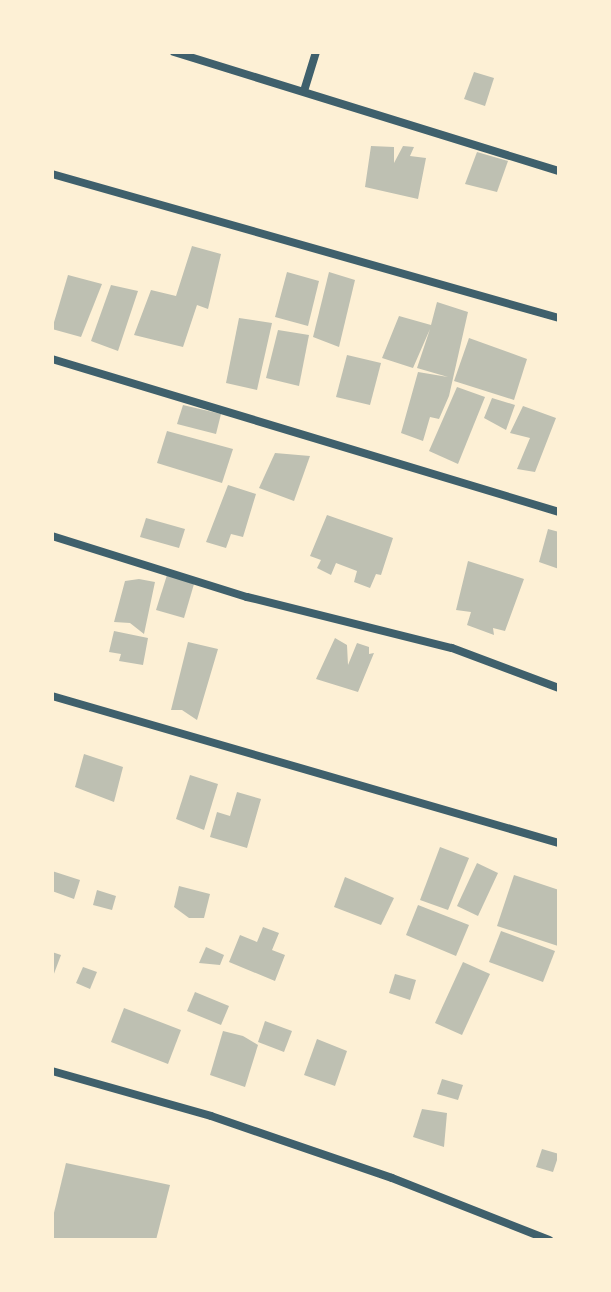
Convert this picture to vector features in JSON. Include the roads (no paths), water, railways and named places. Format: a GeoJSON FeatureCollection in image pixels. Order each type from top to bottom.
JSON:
{"type":"FeatureCollection","features":[{"type":"Feature","properties":{"kind":"street"},"geometry":{"type":"LineString","coordinates":[[174,52],[559,171]]}},
{"type":"Feature","properties":{"kind":"street"},"geometry":{"type":"LineString","coordinates":[[304,91],[316,52]]}},
{"type":"Feature","properties":{"kind":"street"},"geometry":{"type":"LineString","coordinates":[[52,174],[559,318]]}},
{"type":"Feature","properties":{"kind":"street"},"geometry":{"type":"LineString","coordinates":[[52,359],[559,512]]}},
{"type":"Feature","properties":{"kind":"street"},"geometry":{"type":"LineString","coordinates":[[52,536],[247,597],[452,648],[559,688]]}},
{"type":"Feature","properties":{"kind":"street"},"geometry":{"type":"LineString","coordinates":[[52,696],[559,843]]}},
{"type":"Feature","properties":{"kind":"street"},"geometry":{"type":"LineString","coordinates":[[52,1071],[211,1116],[392,1178],[549,1240]]}}]}
